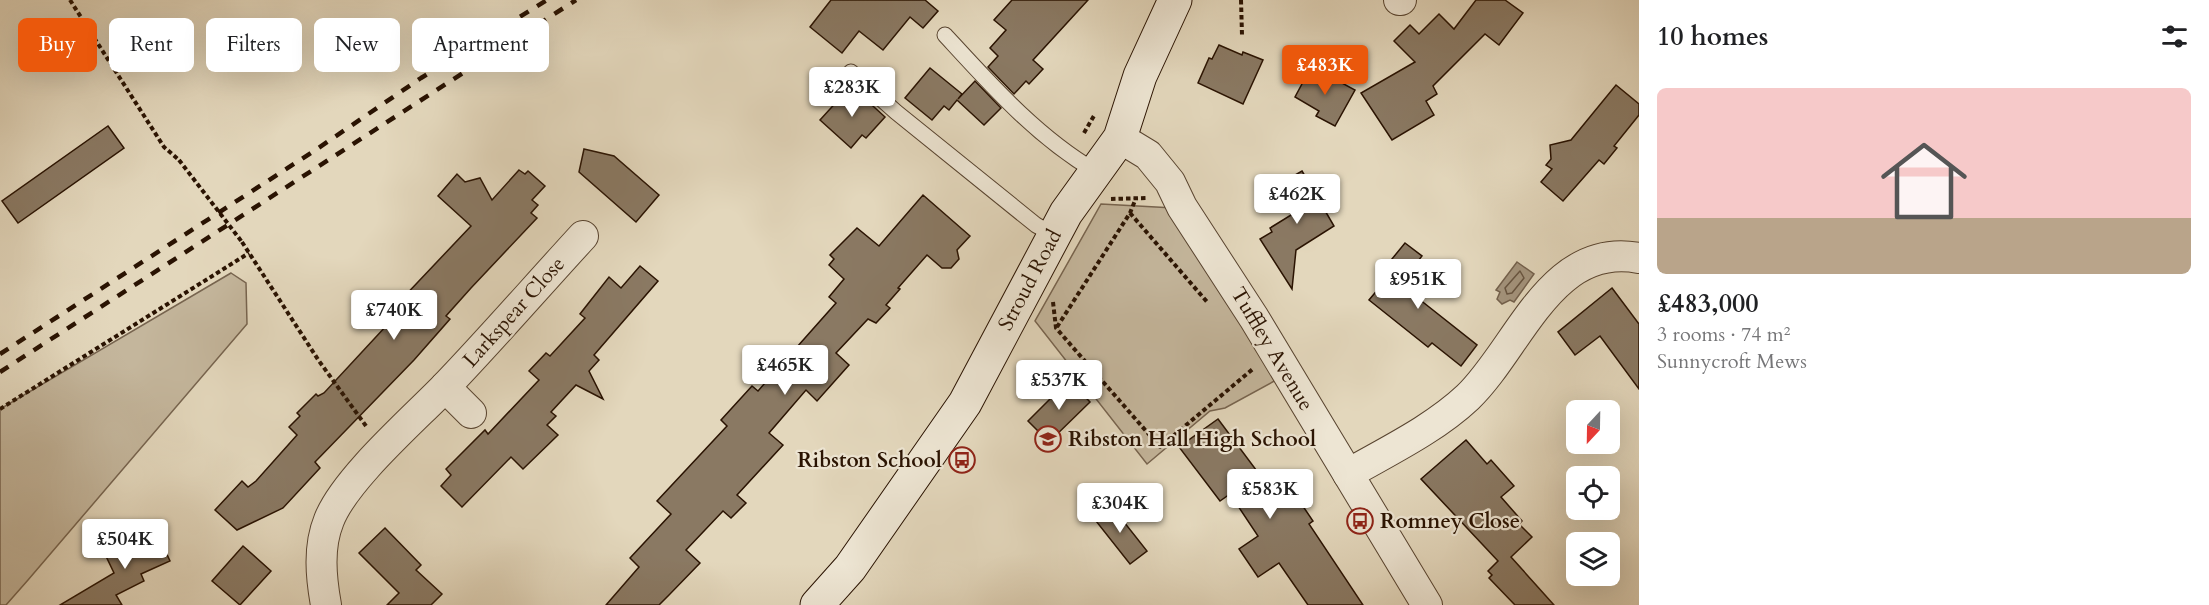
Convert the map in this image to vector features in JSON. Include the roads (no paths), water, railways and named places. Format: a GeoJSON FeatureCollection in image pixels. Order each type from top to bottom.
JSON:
{"type":"FeatureCollection","features":[{"type":"Feature","properties":{"kind":"main road","name":"Stroud Road"},"geometry":{"type":"LineString","coordinates":[[817,605],[850,568],[966,404],[1075,197],[1102,185],[1140,76],[1175,0]]}},
{"type":"Feature","properties":{"kind":"street","name":"Tuffley Avenue"},"geometry":{"type":"LineString","coordinates":[[1120,138],[1148,155],[1170,182],[1182,207],[1254,318],[1427,605]]}},
{"type":"Feature","properties":{"kind":"street","name":"Larkspear Close"},"geometry":{"type":"LineString","coordinates":[[326,605],[321,575],[323,541],[329,519],[358,477],[445,387],[583,236]]}},
{"type":"Feature","properties":{"kind":"street"},"geometry":{"type":"LineString","coordinates":[[1348,474],[1426,428],[1468,397],[1554,285],[1577,269],[1608,255],[1638,256]]}},
{"type":"Feature","properties":{"kind":"street"},"geometry":{"type":"LineString","coordinates":[[445,387],[471,413]]}},
{"type":"Feature","properties":{"kind":"lane"},"geometry":{"type":"LineString","coordinates":[[945,36],[1001,96],[1078,161],[1102,185]]}},
{"type":"Feature","properties":{"kind":"lane"},"geometry":{"type":"LineString","coordinates":[[851,72],[896,112],[1036,225],[1054,235]]}},
{"type":"Feature","properties":{"kind":"water"},"geometry":{"type":"Polygon","coordinates":[[[1517,262],[1534,274],[1514,302],[1510,300],[1502,304],[1497,299],[1500,292],[1496,290],[1517,262]]]}},
{"type":"Feature","properties":{"kind":"railway"},"geometry":{"type":"LineString","coordinates":[[0,354],[314,151],[421,78],[547,0]]}},
{"type":"Feature","properties":{"kind":"railway"},"geometry":{"type":"LineString","coordinates":[[0,372],[576,0]]}},
{"type":"Feature","properties":{"kind":"place","name":"Ribston Hall High School"},"geometry":{"type":"Point","coordinates":[1048,439]}},
{"type":"Feature","properties":{"kind":"place","name":"Ribston School"},"geometry":{"type":"Point","coordinates":[962,460]}},
{"type":"Feature","properties":{"kind":"place","name":"Romney Close"},"geometry":{"type":"Point","coordinates":[1360,521]}}]}
